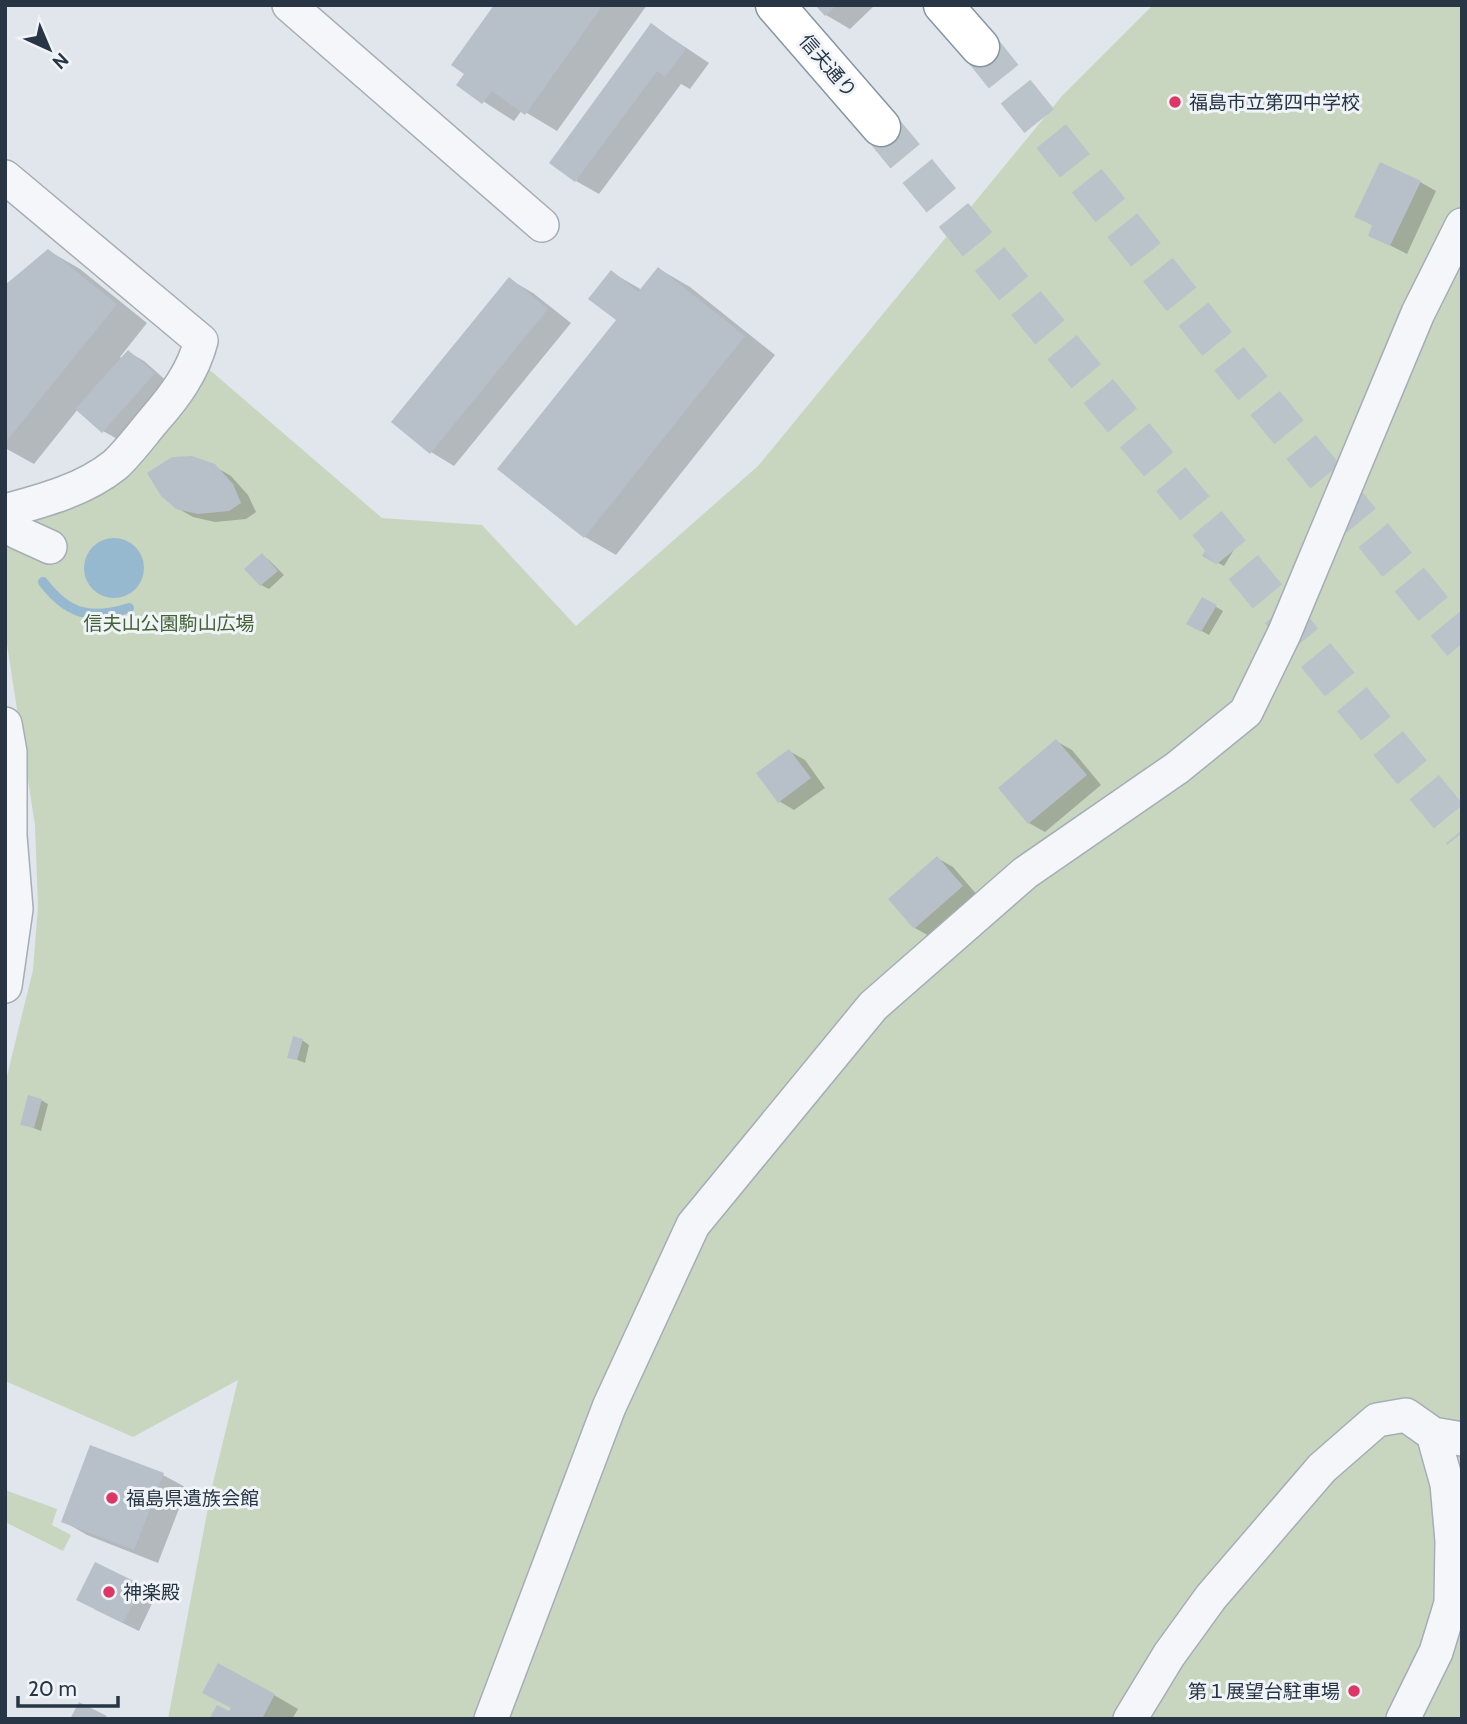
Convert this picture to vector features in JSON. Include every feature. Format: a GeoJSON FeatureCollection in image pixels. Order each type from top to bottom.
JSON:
{"type":"FeatureCollection","features":[{"type":"Feature","properties":{"kind":"highway","name":"信夫通り"},"geometry":{"type":"LineString","coordinates":[[775,5],[881,127]]}},
{"type":"Feature","properties":{"kind":"highway"},"geometry":{"type":"LineString","coordinates":[[943,5],[980,47]]}},
{"type":"Feature","properties":{"kind":"street"},"geometry":{"type":"LineString","coordinates":[[289,5],[542,225]]}},
{"type":"Feature","properties":{"kind":"street"},"geometry":{"type":"LineString","coordinates":[[5,177],[201,341],[197,359],[176,396],[114,465],[11,522],[50,547]]}},
{"type":"Feature","properties":{"kind":"street"},"geometry":{"type":"LineString","coordinates":[[491,1719],[609,1407],[693,1225],[873,1006],[1025,873],[1177,768],[1246,712],[1284,634],[1418,313],[1462,225]]}},
{"type":"Feature","properties":{"kind":"street"},"geometry":{"type":"LineString","coordinates":[[5,724],[10,752],[10,836],[16,909],[5,986]]}},
{"type":"Feature","properties":{"kind":"street"},"geometry":{"type":"LineString","coordinates":[[1130,1719],[1169,1655],[1211,1597],[1322,1468],[1377,1420],[1406,1415],[1448,1436],[1447,1484],[1452,1541],[1451,1602],[1436,1652],[1403,1719]]}},
{"type":"Feature","properties":{"kind":"green space","name":"信夫山公園駒山広場"},"geometry":{"type":"Polygon","coordinates":[[[1153,5],[1462,5],[1462,1719],[168,1719],[212,1487],[238,1380],[133,1437],[5,1381],[5,1084],[33,970],[38,907],[35,825],[5,632],[5,511],[85,483],[197,359],[382,518],[482,525],[576,626],[758,466],[1062,96],[1153,5]]]}},
{"type":"Feature","properties":{"kind":"green space"},"geometry":{"type":"Polygon","coordinates":[[[5,1490],[57,1509],[52,1525],[71,1535],[63,1551],[5,1522],[5,1490]]]}},
{"type":"Feature","properties":{"kind":"water"},"geometry":{"type":"Polygon","coordinates":[[[114,538],[131,543],[139,551],[144,568],[139,585],[131,593],[114,598],[97,593],[89,585],[84,568],[89,551],[97,543],[114,538]]]}},
{"type":"Feature","properties":{"kind":"building"},"geometry":{"type":"Polygon","coordinates":[[[494,5],[603,5],[525,115],[492,91],[482,104],[456,85],[464,74],[451,65],[494,5]]]}},
{"type":"Feature","properties":{"kind":"building"},"geometry":{"type":"Polygon","coordinates":[[[815,5],[837,5],[825,16],[815,5]]]}},
{"type":"Feature","properties":{"kind":"building"},"geometry":{"type":"Polygon","coordinates":[[[651,23],[686,49],[665,77],[657,71],[575,182],[549,163],[651,23]]]}},
{"type":"Feature","properties":{"kind":"building"},"geometry":{"type":"Polygon","coordinates":[[[1380,162],[1421,181],[1390,246],[1368,236],[1372,225],[1354,217],[1380,162]]]}},
{"type":"Feature","properties":{"kind":"building"},"geometry":{"type":"Polygon","coordinates":[[[48,249],[117,304],[5,443],[5,285],[48,249]]]}},
{"type":"Feature","properties":{"kind":"building"},"geometry":{"type":"Polygon","coordinates":[[[658,267],[745,336],[584,538],[497,469],[616,320],[588,299],[611,270],[638,292],[658,267]]]}},
{"type":"Feature","properties":{"kind":"building"},"geometry":{"type":"Polygon","coordinates":[[[509,277],[548,309],[430,454],[391,422],[509,277]]]}},
{"type":"Feature","properties":{"kind":"building"},"geometry":{"type":"Polygon","coordinates":[[[128,350],[155,373],[102,433],[75,409],[128,350]]]}},
{"type":"Feature","properties":{"kind":"building"},"geometry":{"type":"Polygon","coordinates":[[[192,456],[215,464],[233,484],[241,503],[229,511],[198,514],[176,509],[161,496],[147,473],[172,457],[192,456]]]}},
{"type":"Feature","properties":{"kind":"building"},"geometry":{"type":"Polygon","coordinates":[[[1214,534],[1228,542],[1216,564],[1202,556],[1214,534]]]}},
{"type":"Feature","properties":{"kind":"building"},"geometry":{"type":"Polygon","coordinates":[[[262,553],[278,571],[260,586],[244,569],[262,553]]]}},
{"type":"Feature","properties":{"kind":"building"},"geometry":{"type":"Polygon","coordinates":[[[1202,597],[1217,605],[1201,632],[1186,624],[1202,597]]]}},
{"type":"Feature","properties":{"kind":"building"},"geometry":{"type":"Polygon","coordinates":[[[1056,739],[1087,775],[1028,824],[998,788],[1056,739]]]}},
{"type":"Feature","properties":{"kind":"building"},"geometry":{"type":"Polygon","coordinates":[[[789,749],[811,778],[778,803],[756,773],[789,749]]]}},
{"type":"Feature","properties":{"kind":"building"},"geometry":{"type":"Polygon","coordinates":[[[937,856],[963,886],[914,929],[888,899],[937,856]]]}},
{"type":"Feature","properties":{"kind":"building"},"geometry":{"type":"Polygon","coordinates":[[[293,1036],[303,1039],[297,1060],[287,1058],[293,1036]]]}},
{"type":"Feature","properties":{"kind":"building"},"geometry":{"type":"Polygon","coordinates":[[[28,1095],[42,1099],[34,1128],[20,1125],[28,1095]]]}},
{"type":"Feature","properties":{"kind":"building","name":"福島県遺族会館"},"geometry":{"type":"Polygon","coordinates":[[[90,1445],[164,1473],[134,1550],[61,1522],[90,1445]]]}},
{"type":"Feature","properties":{"kind":"building","name":"神楽殿"},"geometry":{"type":"Polygon","coordinates":[[[95,1562],[142,1585],[123,1623],[76,1600],[95,1562]]]}},
{"type":"Feature","properties":{"kind":"building"},"geometry":{"type":"Polygon","coordinates":[[[218,1663],[275,1694],[262,1719],[209,1719],[217,1705],[229,1711],[231,1708],[202,1693],[218,1663]]]}},
{"type":"Feature","properties":{"kind":"building"},"geometry":{"type":"Polygon","coordinates":[[[79,1702],[107,1716],[105,1719],[70,1719],[79,1702]]]}},
{"type":"Feature","properties":{"kind":"waterway"},"geometry":{"type":"LineString","coordinates":[[43,582],[62,602],[81,612],[103,614],[129,608]]}},
{"type":"Feature","properties":{"kind":"tunnel"},"geometry":{"type":"LineString","coordinates":[[980,47],[1230,360],[1462,644]]}},
{"type":"Feature","properties":{"kind":"tunnel"},"geometry":{"type":"LineString","coordinates":[[881,127],[1462,833]]}},
{"type":"Feature","properties":{"kind":"place","name":"福島市立第四中学校"},"geometry":{"type":"Point","coordinates":[1175,102]}},
{"type":"Feature","properties":{"kind":"place","name":"福島県遺族会館"},"geometry":{"type":"Point","coordinates":[112,1498]}},
{"type":"Feature","properties":{"kind":"place","name":"神楽殿"},"geometry":{"type":"Point","coordinates":[109,1592]}},
{"type":"Feature","properties":{"kind":"place","name":"第１展望台駐車場"},"geometry":{"type":"Point","coordinates":[1354,1691]}}]}
